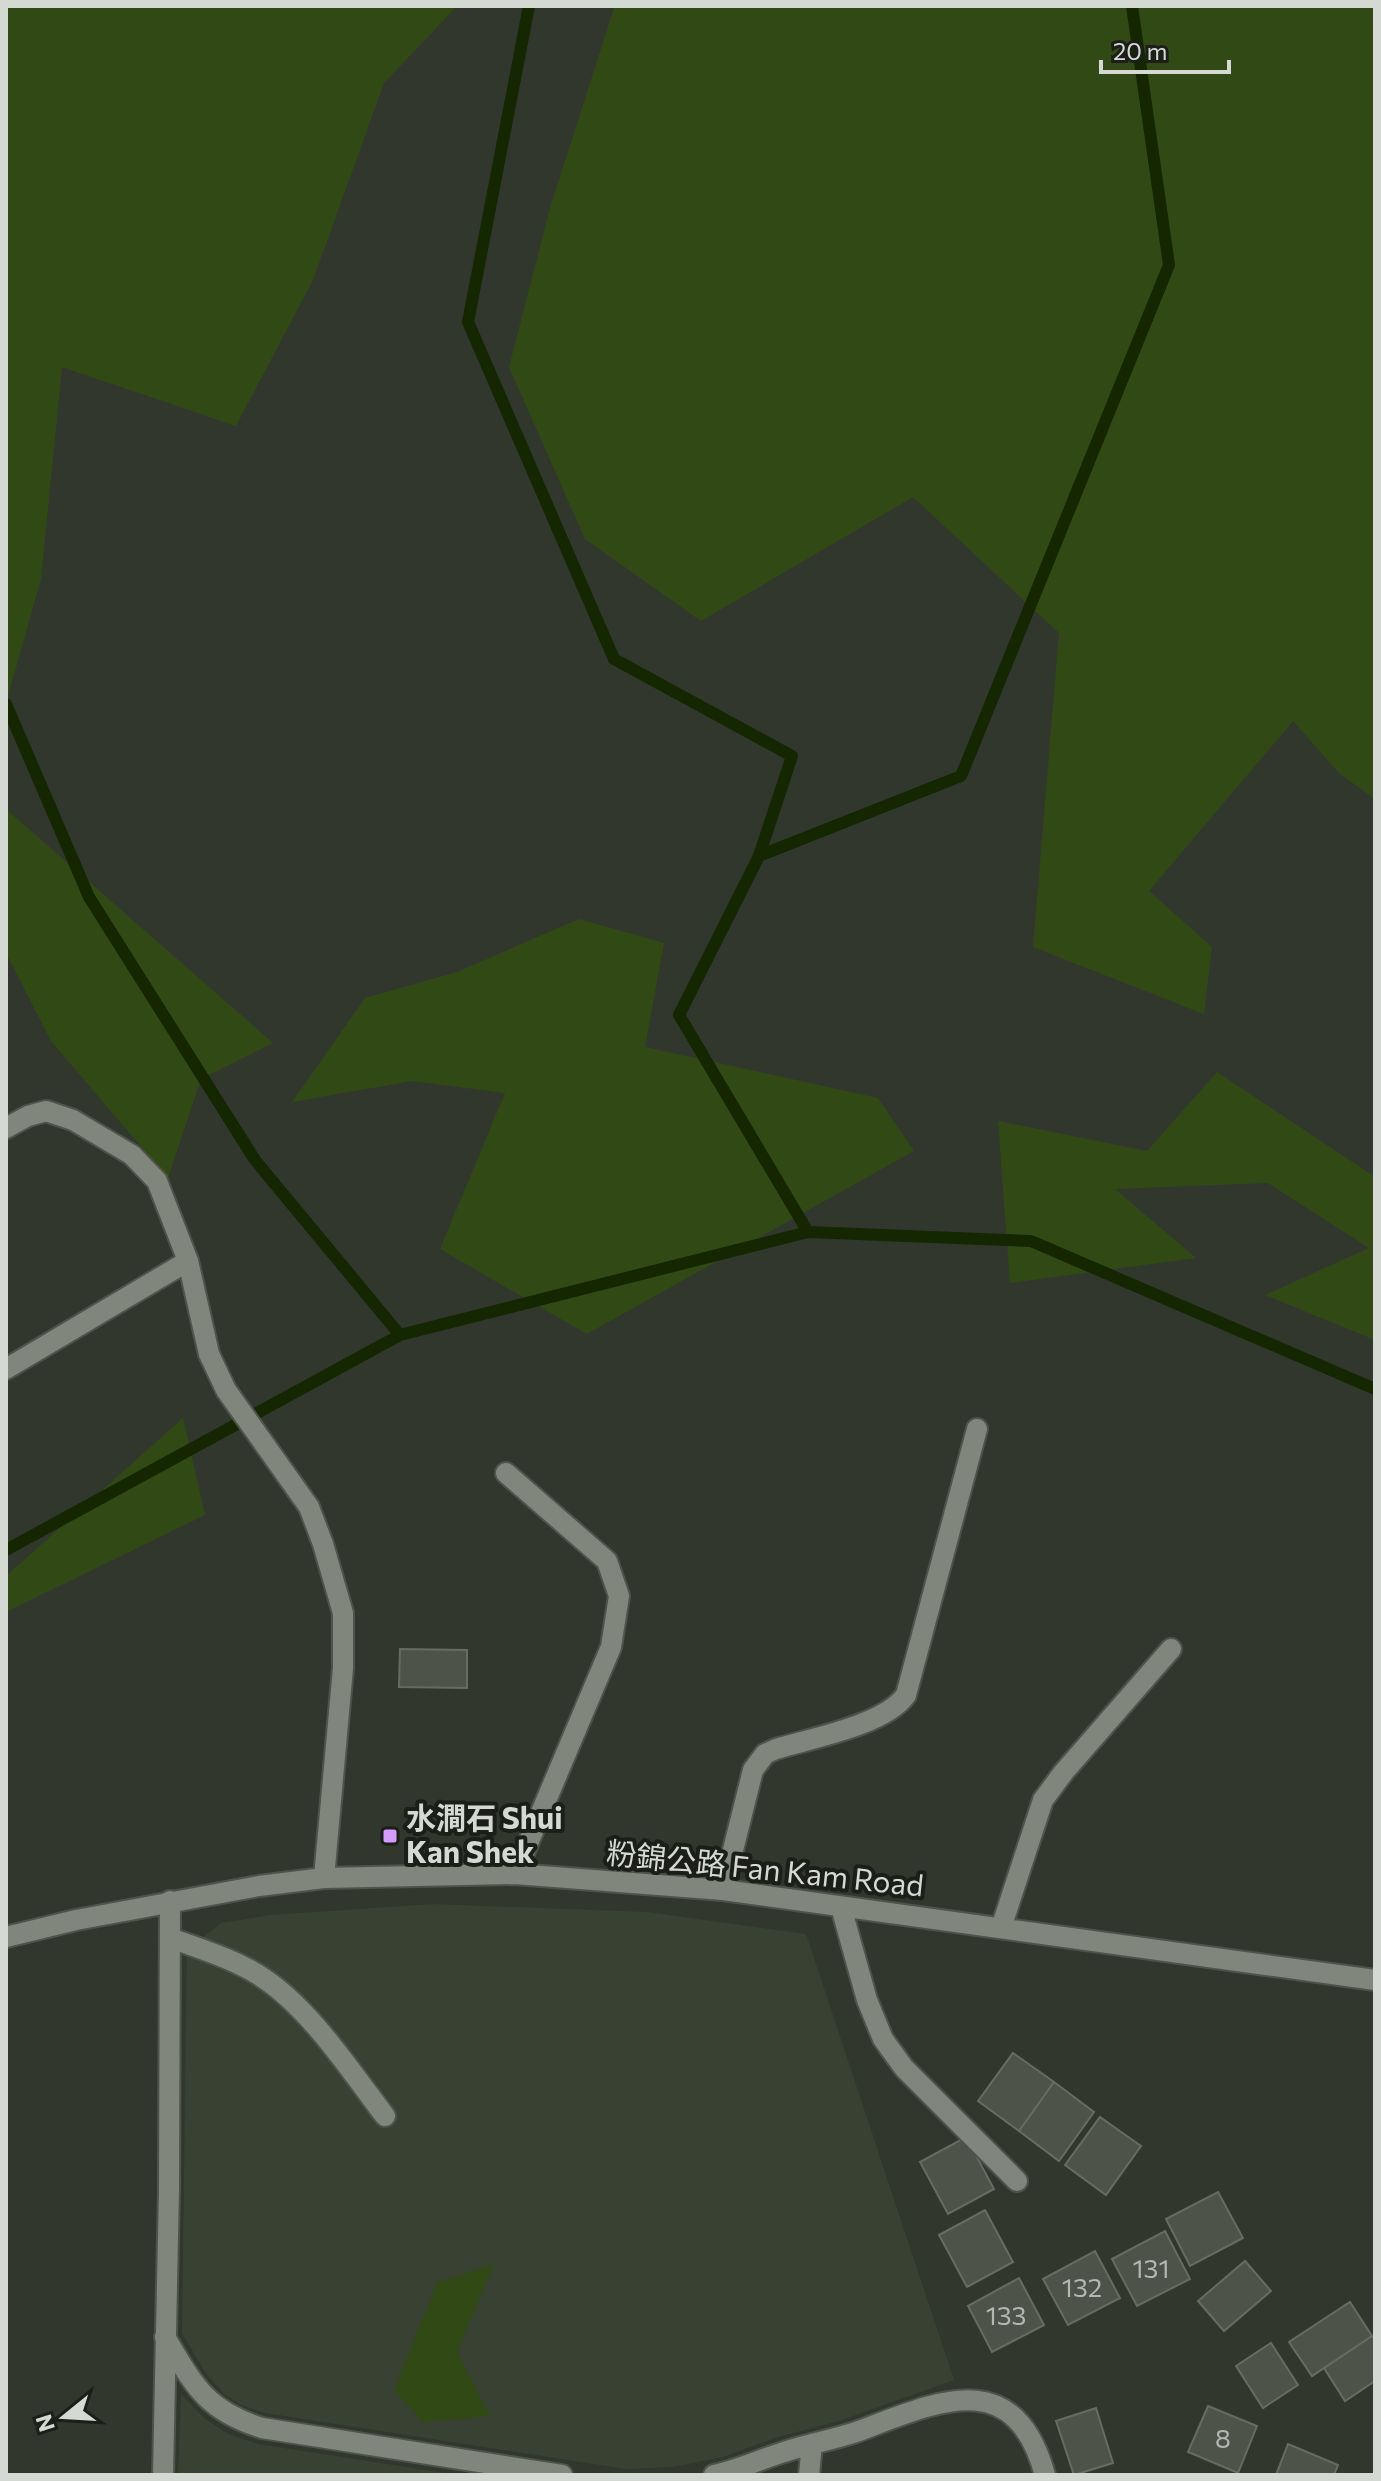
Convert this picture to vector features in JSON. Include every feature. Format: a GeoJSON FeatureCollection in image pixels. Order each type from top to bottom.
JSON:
{"type":"FeatureCollection","features":[{"type":"Feature","properties":{"kind":"street"},"geometry":{"type":"LineString","coordinates":[[6,1128],[28,1116],[46,1111],[73,1120],[132,1155],[157,1181],[188,1261],[209,1354],[226,1390],[309,1507],[343,1613],[343,1668],[324,1878]]}},
{"type":"Feature","properties":{"kind":"street"},"geometry":{"type":"LineString","coordinates":[[6,1369],[188,1261]]}},
{"type":"Feature","properties":{"kind":"street"},"geometry":{"type":"LineString","coordinates":[[723,1890],[753,1770],[765,1754],[881,1718],[898,1707],[906,1695],[977,1429]]}},
{"type":"Feature","properties":{"kind":"street"},"geometry":{"type":"LineString","coordinates":[[506,1473],[607,1561],[619,1596],[611,1647],[515,1874]]}},
{"type":"Feature","properties":{"kind":"street"},"geometry":{"type":"LineString","coordinates":[[1001,1928],[1043,1800],[1171,1649]]}},
{"type":"Feature","properties":{"kind":"street","name":"粉錦公路 Fan Kam Road"},"geometry":{"type":"LineString","coordinates":[[6,1937],[170,1901],[259,1886],[324,1878],[515,1874],[723,1890],[1375,1980]]}},
{"type":"Feature","properties":{"kind":"street"},"geometry":{"type":"LineString","coordinates":[[163,2475],[170,1901]]}},
{"type":"Feature","properties":{"kind":"street"},"geometry":{"type":"LineString","coordinates":[[841,1907],[867,2000],[883,2039],[904,2068],[1017,2181]]}},
{"type":"Feature","properties":{"kind":"street"},"geometry":{"type":"LineString","coordinates":[[171,1938],[257,1974],[281,1992],[318,2030],[385,2116]]}},
{"type":"Feature","properties":{"kind":"street"},"geometry":{"type":"LineString","coordinates":[[165,2337],[193,2384],[214,2406],[234,2419],[262,2428],[562,2475]]}},
{"type":"Feature","properties":{"kind":"street"},"geometry":{"type":"LineString","coordinates":[[714,2475],[844,2436],[938,2402],[963,2398],[989,2402],[1012,2415],[1030,2434],[1045,2475]]}},
{"type":"Feature","properties":{"kind":"street"},"geometry":{"type":"LineString","coordinates":[[809,2475],[812,2444]]}},
{"type":"Feature","properties":{"kind":"shaded area"},"geometry":{"type":"Polygon","coordinates":[[[433,1904],[647,1912],[806,1934],[954,2380],[839,2421],[778,2437],[723,2457],[673,2467],[626,2469],[265,2413],[241,2405],[224,2394],[206,2374],[182,2333],[187,1941],[202,1938],[221,1923],[271,1915],[433,1904]]]}},
{"type":"Feature","properties":{"kind":"shaded area"},"geometry":{"type":"Polygon","coordinates":[[[181,2394],[204,2418],[228,2434],[258,2444],[458,2475],[178,2475],[181,2394]]]}},
{"type":"Feature","properties":{"kind":"green space"},"geometry":{"type":"Polygon","coordinates":[[[6,6],[457,6],[384,83],[313,280],[236,426],[62,367],[41,579],[6,703],[6,6]]]}},
{"type":"Feature","properties":{"kind":"green space"},"geometry":{"type":"Polygon","coordinates":[[[612,6],[1375,6],[1375,799],[1340,774],[1293,721],[1149,891],[1212,947],[1204,1014],[1033,947],[1059,633],[913,497],[701,621],[585,539],[509,367],[550,208],[614,8],[612,6]]]}},
{"type":"Feature","properties":{"kind":"green space"},"geometry":{"type":"Polygon","coordinates":[[[6,809],[273,1043],[201,1079],[168,1178],[51,1041],[6,953],[6,809]]]}},
{"type":"Feature","properties":{"kind":"green space"},"geometry":{"type":"Polygon","coordinates":[[[579,919],[664,943],[645,1047],[878,1098],[914,1151],[587,1334],[440,1249],[505,1093],[412,1081],[292,1102],[365,998],[457,972],[579,919]]]}},
{"type":"Feature","properties":{"kind":"green space"},"geometry":{"type":"Polygon","coordinates":[[[1217,1072],[1375,1177],[1375,1340],[1265,1295],[1369,1248],[1268,1183],[1115,1189],[1196,1258],[1010,1283],[998,1121],[1147,1151],[1217,1072]]]}},
{"type":"Feature","properties":{"kind":"green space"},"geometry":{"type":"Polygon","coordinates":[[[183,1418],[205,1515],[6,1612],[6,1576],[183,1418]]]}},
{"type":"Feature","properties":{"kind":"green space"},"geometry":{"type":"Polygon","coordinates":[[[494,2264],[457,2352],[490,2416],[423,2422],[394,2390],[437,2283],[494,2264]]]}},
{"type":"Feature","properties":{"kind":"building"},"geometry":{"type":"Polygon","coordinates":[[[400,1649],[467,1650],[467,1688],[399,1687],[400,1649]]]}},
{"type":"Feature","properties":{"kind":"building"},"geometry":{"type":"Polygon","coordinates":[[[1013,2053],[1054,2082],[1019,2131],[978,2101],[1013,2053]]]}},
{"type":"Feature","properties":{"kind":"building"},"geometry":{"type":"Polygon","coordinates":[[[1054,2082],[1094,2112],[1059,2161],[1019,2131],[1054,2082]]]}},
{"type":"Feature","properties":{"kind":"building"},"geometry":{"type":"Polygon","coordinates":[[[1100,2117],[1141,2146],[1106,2195],[1065,2165],[1100,2117]]]}},
{"type":"Feature","properties":{"kind":"building"},"geometry":{"type":"Polygon","coordinates":[[[966,2137],[994,2189],[948,2214],[920,2162],[966,2137]]]}},
{"type":"Feature","properties":{"kind":"building"},"geometry":{"type":"Polygon","coordinates":[[[1218,2192],[1243,2238],[1190,2266],[1166,2219],[1218,2192]]]}},
{"type":"Feature","properties":{"kind":"building"},"geometry":{"type":"Polygon","coordinates":[[[985,2210],[1013,2262],[967,2287],[939,2235],[985,2210]]]}},
{"type":"Feature","properties":{"kind":"building"},"geometry":{"type":"Polygon","coordinates":[[[1165,2231],[1190,2279],[1137,2306],[1112,2259],[1165,2231]]]}},
{"type":"Feature","properties":{"kind":"building"},"geometry":{"type":"Polygon","coordinates":[[[1095,2251],[1120,2298],[1068,2325],[1043,2279],[1095,2251]]]}},
{"type":"Feature","properties":{"kind":"building"},"geometry":{"type":"Polygon","coordinates":[[[1245,2261],[1271,2291],[1224,2331],[1198,2301],[1245,2261]]]}},
{"type":"Feature","properties":{"kind":"building"},"geometry":{"type":"Polygon","coordinates":[[[1019,2278],[1044,2325],[992,2352],[968,2306],[1019,2278]]]}},
{"type":"Feature","properties":{"kind":"building"},"geometry":{"type":"Polygon","coordinates":[[[1350,2302],[1372,2336],[1312,2376],[1289,2342],[1350,2302]]]}},
{"type":"Feature","properties":{"kind":"building"},"geometry":{"type":"Polygon","coordinates":[[[1372,2336],[1375,2340],[1375,2381],[1345,2401],[1324,2368],[1372,2336]]]}},
{"type":"Feature","properties":{"kind":"building"},"geometry":{"type":"Polygon","coordinates":[[[1271,2343],[1298,2385],[1263,2408],[1236,2366],[1271,2343]]]}},
{"type":"Feature","properties":{"kind":"building"},"geometry":{"type":"Polygon","coordinates":[[[1208,2406],[1257,2426],[1238,2473],[1188,2452],[1208,2406]]]}},
{"type":"Feature","properties":{"kind":"building"},"geometry":{"type":"Polygon","coordinates":[[[1096,2408],[1113,2463],[1074,2475],[1056,2421],[1096,2408]]]}},
{"type":"Feature","properties":{"kind":"building"},"geometry":{"type":"Polygon","coordinates":[[[1288,2444],[1338,2465],[1334,2475],[1276,2475],[1288,2444]]]}},
{"type":"Feature","properties":{"kind":"waterway"},"geometry":{"type":"LineString","coordinates":[[529,6],[468,322],[614,659],[792,756],[759,856],[679,1015],[808,1232],[1031,1241],[1375,1389]]}},
{"type":"Feature","properties":{"kind":"waterway"},"geometry":{"type":"LineString","coordinates":[[759,856],[961,776],[1169,265],[1132,6]]}},
{"type":"Feature","properties":{"kind":"waterway"},"geometry":{"type":"LineString","coordinates":[[6,704],[89,897],[255,1160],[400,1335],[808,1232]]}},
{"type":"Feature","properties":{"kind":"waterway"},"geometry":{"type":"LineString","coordinates":[[6,1550],[400,1335]]}},
{"type":"Feature","properties":{"kind":"place","name":"水澗石 Shui Kan Shek"},"geometry":{"type":"Point","coordinates":[390,1836]}}]}
